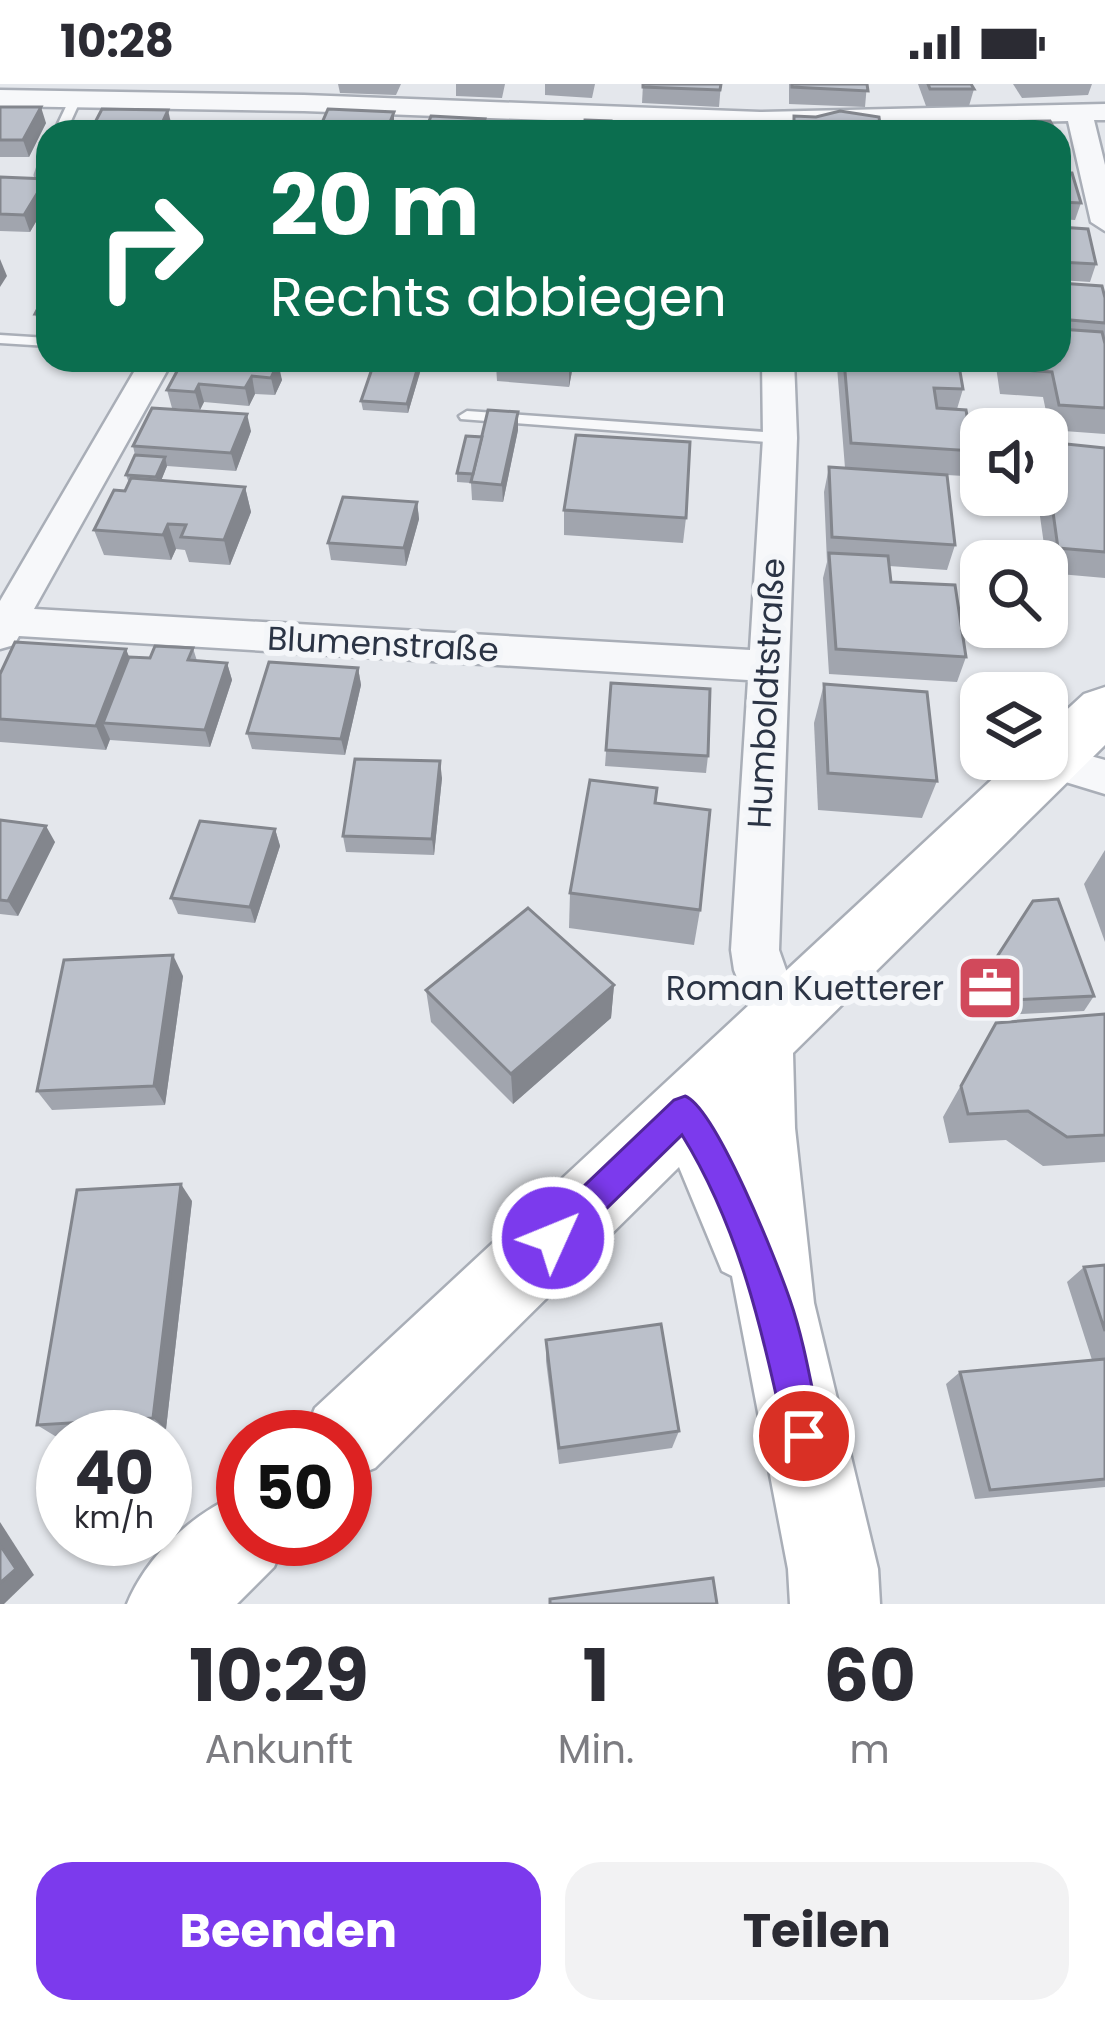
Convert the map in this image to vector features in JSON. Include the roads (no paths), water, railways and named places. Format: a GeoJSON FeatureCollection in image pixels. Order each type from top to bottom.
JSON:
{"type":"FeatureCollection","features":[{"type":"Feature","properties":{"kind":"main road"},"geometry":{"type":"LineString","coordinates":[[372,1412],[769,1031],[1078,769],[1105,709]]}},
{"type":"Feature","properties":{"kind":"main road"},"geometry":{"type":"LineString","coordinates":[[769,1031],[758,1129],[774,1303],[839,1593]]}},
{"type":"Feature","properties":{"kind":"main road"},"geometry":{"type":"LineString","coordinates":[[685,1111],[711,1152],[774,1303]]}},
{"type":"Feature","properties":{"kind":"main road"},"geometry":{"type":"LineString","coordinates":[[172,1604],[216,1562]]}},
{"type":"Feature","properties":{"kind":"street"},"geometry":{"type":"LineString","coordinates":[[756,84],[759,120]]}},
{"type":"Feature","properties":{"kind":"street"},"geometry":{"type":"LineString","coordinates":[[0,98],[309,93],[678,120]]}},
{"type":"Feature","properties":{"kind":"street"},"geometry":{"type":"LineString","coordinates":[[294,120],[309,93]]}},
{"type":"Feature","properties":{"kind":"street"},"geometry":{"type":"LineString","coordinates":[[902,120],[1092,112],[1105,222]]}},
{"type":"Feature","properties":{"kind":"street"},"geometry":{"type":"LineString","coordinates":[[2,626],[150,372]]}},
{"type":"Feature","properties":{"kind":"street","name":"Humboldtstraße"},"geometry":{"type":"LineString","coordinates":[[769,1031],[755,950],[780,438],[778,372]]}},
{"type":"Feature","properties":{"kind":"street","name":"Blumenstraße"},"geometry":{"type":"LineString","coordinates":[[2,626],[766,666]]}},
{"type":"Feature","properties":{"kind":"lane"},"geometry":{"type":"LineString","coordinates":[[65,120],[75,99]]}},
{"type":"Feature","properties":{"kind":"lane"},"geometry":{"type":"LineString","coordinates":[[0,339],[36,341]]}},
{"type":"Feature","properties":{"kind":"lane"},"geometry":{"type":"LineString","coordinates":[[467,416],[780,438]]}},
{"type":"Feature","properties":{"kind":"place","name":"Roman Kuetterer"},"geometry":{"type":"Point","coordinates":[990,988]}}]}
